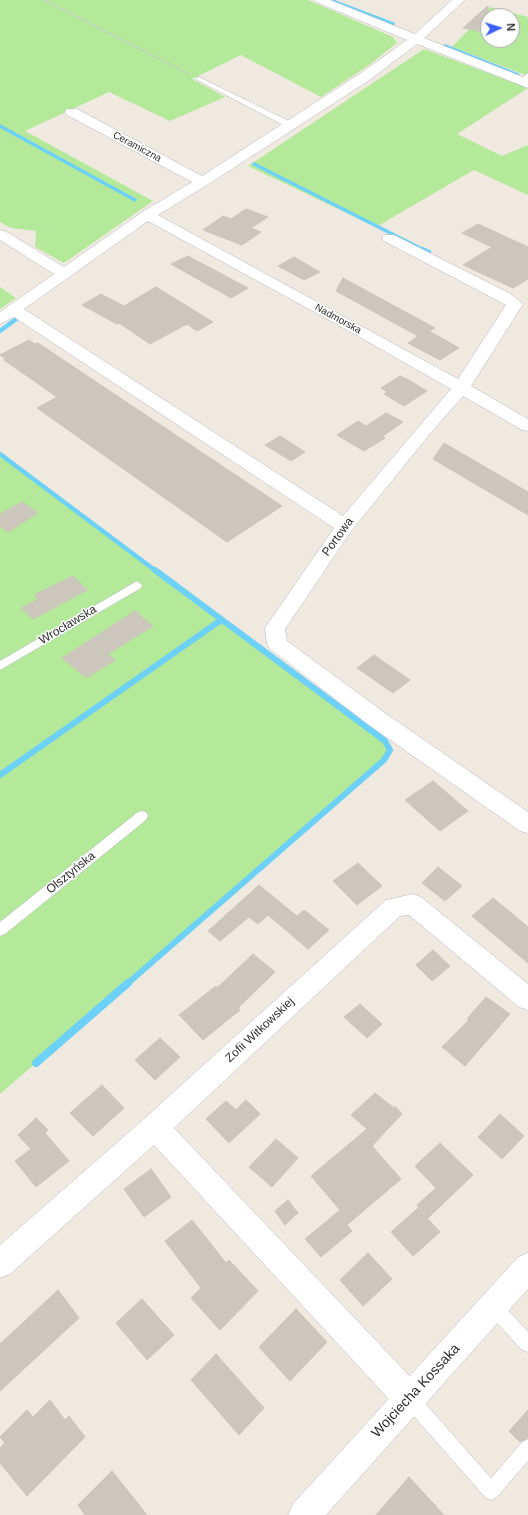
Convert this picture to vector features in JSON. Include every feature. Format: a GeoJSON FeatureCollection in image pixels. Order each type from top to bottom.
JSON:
{"type":"FeatureCollection","features":[{"type":"Feature","properties":{"kind":"street"},"geometry":{"type":"LineString","coordinates":[[320,0],[416,39],[526,80]]}},
{"type":"Feature","properties":{"kind":"street"},"geometry":{"type":"LineString","coordinates":[[345,526],[7,314],[147,215],[202,182],[363,78],[416,39],[459,0]]}},
{"type":"Feature","properties":{"kind":"street","name":"Ceramiczna"},"geometry":{"type":"LineString","coordinates":[[72,112],[202,182]]}},
{"type":"Feature","properties":{"kind":"street","name":"Nadmorska"},"geometry":{"type":"LineString","coordinates":[[147,215],[355,328],[528,426]]}},
{"type":"Feature","properties":{"kind":"street"},"geometry":{"type":"LineString","coordinates":[[0,234],[63,273]]}},
{"type":"Feature","properties":{"kind":"street","name":"Portowa"},"geometry":{"type":"LineString","coordinates":[[389,238],[504,296],[515,304],[461,388],[427,426],[345,526],[274,628],[277,644],[377,719],[528,824]]}},
{"type":"Feature","properties":{"kind":"street","name":"Zofii Witkowskiej"},"geometry":{"type":"LineString","coordinates":[[0,1264],[155,1127],[394,907],[414,904],[528,999]]}},
{"type":"Feature","properties":{"kind":"street"},"geometry":{"type":"LineString","coordinates":[[155,1127],[410,1399]]}},
{"type":"Feature","properties":{"kind":"street","name":"Wojciecha Kossaka"},"geometry":{"type":"LineString","coordinates":[[304,1515],[352,1460],[494,1307],[528,1267]]}},
{"type":"Feature","properties":{"kind":"lane"},"geometry":{"type":"LineString","coordinates":[[199,79],[290,125]]}},
{"type":"Feature","properties":{"kind":"lane","name":"Wrocławska"},"geometry":{"type":"LineString","coordinates":[[0,666],[137,585]]}},
{"type":"Feature","properties":{"kind":"lane","name":"Olsztyńska"},"geometry":{"type":"LineString","coordinates":[[0,930],[142,816]]}},
{"type":"Feature","properties":{"kind":"lane"},"geometry":{"type":"LineString","coordinates":[[494,1307],[528,1344]]}},
{"type":"Feature","properties":{"kind":"lane"},"geometry":{"type":"LineString","coordinates":[[410,1399],[491,1491],[528,1448]]}},
{"type":"Feature","properties":{"kind":"path"},"geometry":{"type":"LineString","coordinates":[[44,0],[199,79]]}},
{"type":"Feature","properties":{"kind":"green space"},"geometry":{"type":"Polygon","coordinates":[[[0,0],[308,0],[393,37],[397,43],[369,65],[321,97],[241,55],[192,79],[225,97],[170,121],[109,92],[25,131],[153,201],[64,263],[35,247],[36,231],[11,228],[0,222],[0,0]]]}},
{"type":"Feature","properties":{"kind":"green space"},"geometry":{"type":"Polygon","coordinates":[[[520,15],[528,17],[528,76],[452,47],[480,18],[480,48],[520,48],[520,15]]]}},
{"type":"Feature","properties":{"kind":"green space"},"geometry":{"type":"Polygon","coordinates":[[[424,49],[528,88],[457,134],[502,156],[528,145],[528,195],[474,170],[376,227],[248,166],[424,49]]]}},
{"type":"Feature","properties":{"kind":"green space"},"geometry":{"type":"Polygon","coordinates":[[[0,287],[16,298],[0,309],[0,287]]]}},
{"type":"Feature","properties":{"kind":"green space"},"geometry":{"type":"Polygon","coordinates":[[[0,454],[385,741],[390,750],[384,760],[0,1094],[0,454]]]}},
{"type":"Feature","properties":{"kind":"building"},"geometry":{"type":"Polygon","coordinates":[[[480,13],[480,31],[463,28],[480,13]]]}},
{"type":"Feature","properties":{"kind":"building"},"geometry":{"type":"Polygon","coordinates":[[[246,209],[268,217],[251,228],[261,232],[242,245],[203,230],[223,216],[231,219],[246,209]]]}},
{"type":"Feature","properties":{"kind":"building"},"geometry":{"type":"Polygon","coordinates":[[[478,224],[528,247],[528,279],[513,288],[463,265],[492,247],[462,233],[478,224]]]}},
{"type":"Feature","properties":{"kind":"building"},"geometry":{"type":"Polygon","coordinates":[[[188,256],[248,288],[231,298],[171,264],[188,256]]]}},
{"type":"Feature","properties":{"kind":"building"},"geometry":{"type":"Polygon","coordinates":[[[294,257],[320,272],[304,280],[278,266],[294,257]]]}},
{"type":"Feature","properties":{"kind":"building"},"geometry":{"type":"Polygon","coordinates":[[[343,278],[435,328],[429,331],[459,348],[440,360],[408,343],[418,336],[336,291],[343,278]]]}},
{"type":"Feature","properties":{"kind":"building"},"geometry":{"type":"Polygon","coordinates":[[[156,287],[213,322],[197,331],[187,324],[150,344],[119,323],[117,324],[82,305],[101,294],[124,306],[156,287]]]}},
{"type":"Feature","properties":{"kind":"building"},"geometry":{"type":"Polygon","coordinates":[[[29,340],[35,344],[38,343],[282,506],[227,542],[37,408],[57,397],[4,360],[6,359],[0,355],[29,340]]]}},
{"type":"Feature","properties":{"kind":"building"},"geometry":{"type":"Polygon","coordinates":[[[400,376],[427,391],[404,406],[384,394],[387,392],[381,388],[400,376]]]}},
{"type":"Feature","properties":{"kind":"building"},"geometry":{"type":"Polygon","coordinates":[[[386,413],[403,422],[383,436],[385,438],[364,451],[337,435],[358,421],[366,426],[386,413]]]}},
{"type":"Feature","properties":{"kind":"building"},"geometry":{"type":"Polygon","coordinates":[[[280,436],[305,452],[291,461],[265,445],[280,436]]]}},
{"type":"Feature","properties":{"kind":"building"},"geometry":{"type":"Polygon","coordinates":[[[444,443],[528,492],[528,515],[433,459],[444,443]]]}},
{"type":"Feature","properties":{"kind":"building"},"geometry":{"type":"Polygon","coordinates":[[[22,502],[38,513],[8,532],[0,526],[0,514],[22,502]]]}},
{"type":"Feature","properties":{"kind":"building"},"geometry":{"type":"Polygon","coordinates":[[[73,576],[87,590],[33,619],[21,608],[38,599],[34,595],[73,576]]]}},
{"type":"Feature","properties":{"kind":"building"},"geometry":{"type":"Polygon","coordinates":[[[135,611],[153,626],[108,654],[115,660],[86,678],[62,658],[135,611]]]}},
{"type":"Feature","properties":{"kind":"building"},"geometry":{"type":"Polygon","coordinates":[[[374,655],[410,680],[393,693],[357,668],[374,655]]]}},
{"type":"Feature","properties":{"kind":"building"},"geometry":{"type":"Polygon","coordinates":[[[433,781],[468,811],[440,831],[405,800],[433,781]]]}},
{"type":"Feature","properties":{"kind":"building"},"geometry":{"type":"Polygon","coordinates":[[[358,863],[382,886],[357,905],[333,881],[358,863]]]}},
{"type":"Feature","properties":{"kind":"building"},"geometry":{"type":"Polygon","coordinates":[[[438,867],[462,886],[445,901],[422,883],[438,867]]]}},
{"type":"Feature","properties":{"kind":"building"},"geometry":{"type":"Polygon","coordinates":[[[259,885],[297,916],[304,910],[329,930],[308,949],[268,915],[258,924],[249,917],[220,941],[208,931],[259,885]]]}},
{"type":"Feature","properties":{"kind":"building"},"geometry":{"type":"Polygon","coordinates":[[[493,898],[528,927],[528,963],[472,916],[493,898]]]}},
{"type":"Feature","properties":{"kind":"building"},"geometry":{"type":"Polygon","coordinates":[[[433,950],[450,966],[432,981],[416,965],[433,950]]]}},
{"type":"Feature","properties":{"kind":"building"},"geometry":{"type":"Polygon","coordinates":[[[253,954],[275,972],[238,1008],[240,1010],[203,1040],[179,1015],[216,986],[217,988],[253,954]]]}},
{"type":"Feature","properties":{"kind":"building"},"geometry":{"type":"Polygon","coordinates":[[[486,997],[510,1014],[465,1066],[442,1047],[469,1020],[467,1019],[486,997]]]}},
{"type":"Feature","properties":{"kind":"building"},"geometry":{"type":"Polygon","coordinates":[[[360,1004],[382,1024],[367,1038],[344,1017],[360,1004]]]}},
{"type":"Feature","properties":{"kind":"building"},"geometry":{"type":"Polygon","coordinates":[[[160,1038],[180,1057],[155,1080],[135,1060],[160,1038]]]}},
{"type":"Feature","properties":{"kind":"building"},"geometry":{"type":"Polygon","coordinates":[[[102,1085],[124,1108],[93,1136],[70,1113],[102,1085]]]}},
{"type":"Feature","properties":{"kind":"building"},"geometry":{"type":"Polygon","coordinates":[[[375,1093],[394,1108],[395,1106],[402,1114],[372,1146],[401,1179],[347,1225],[352,1231],[321,1257],[305,1239],[340,1210],[311,1176],[367,1129],[351,1115],[375,1093]]]}},
{"type":"Feature","properties":{"kind":"building"},"geometry":{"type":"Polygon","coordinates":[[[246,1100],[260,1114],[229,1143],[206,1119],[226,1101],[236,1110],[246,1100]]]}},
{"type":"Feature","properties":{"kind":"building"},"geometry":{"type":"Polygon","coordinates":[[[500,1114],[524,1136],[502,1159],[478,1137],[500,1114]]]}},
{"type":"Feature","properties":{"kind":"building"},"geometry":{"type":"Polygon","coordinates":[[[36,1118],[48,1130],[45,1133],[69,1161],[36,1187],[15,1161],[31,1149],[18,1135],[36,1118]]]}},
{"type":"Feature","properties":{"kind":"building"},"geometry":{"type":"Polygon","coordinates":[[[276,1139],[298,1158],[272,1187],[249,1167],[276,1139]]]}},
{"type":"Feature","properties":{"kind":"building"},"geometry":{"type":"Polygon","coordinates":[[[440,1143],[473,1175],[428,1218],[417,1205],[436,1188],[415,1166],[440,1143]]]}},
{"type":"Feature","properties":{"kind":"building"},"geometry":{"type":"Polygon","coordinates":[[[151,1169],[171,1197],[144,1217],[124,1189],[151,1169]]]}},
{"type":"Feature","properties":{"kind":"building"},"geometry":{"type":"Polygon","coordinates":[[[288,1200],[298,1213],[285,1225],[275,1211],[288,1200]]]}},
{"type":"Feature","properties":{"kind":"building"},"geometry":{"type":"Polygon","coordinates":[[[418,1208],[440,1232],[413,1256],[391,1232],[418,1208]]]}},
{"type":"Feature","properties":{"kind":"building"},"geometry":{"type":"Polygon","coordinates":[[[192,1220],[226,1263],[229,1260],[258,1291],[220,1330],[191,1298],[201,1288],[165,1241],[192,1220]]]}},
{"type":"Feature","properties":{"kind":"building"},"geometry":{"type":"Polygon","coordinates":[[[368,1253],[392,1279],[363,1306],[340,1280],[368,1253]]]}},
{"type":"Feature","properties":{"kind":"building"},"geometry":{"type":"Polygon","coordinates":[[[58,1290],[79,1318],[0,1391],[0,1344],[58,1290]]]}},
{"type":"Feature","properties":{"kind":"building"},"geometry":{"type":"Polygon","coordinates":[[[142,1299],[174,1335],[147,1360],[116,1323],[142,1299]]]}},
{"type":"Feature","properties":{"kind":"building"},"geometry":{"type":"Polygon","coordinates":[[[296,1309],[327,1342],[290,1381],[259,1347],[296,1309]]]}},
{"type":"Feature","properties":{"kind":"building"},"geometry":{"type":"Polygon","coordinates":[[[216,1354],[264,1408],[239,1435],[191,1380],[216,1354]]]}},
{"type":"Feature","properties":{"kind":"building"},"geometry":{"type":"Polygon","coordinates":[[[50,1400],[65,1420],[69,1416],[85,1437],[27,1496],[0,1463],[0,1448],[5,1443],[0,1437],[27,1410],[33,1417],[50,1400]]]}},
{"type":"Feature","properties":{"kind":"building"},"geometry":{"type":"Polygon","coordinates":[[[528,1410],[528,1438],[520,1442],[509,1431],[528,1410]]]}},
{"type":"Feature","properties":{"kind":"building"},"geometry":{"type":"Polygon","coordinates":[[[112,1471],[147,1515],[85,1515],[78,1505],[112,1471]]]}},
{"type":"Feature","properties":{"kind":"building"},"geometry":{"type":"Polygon","coordinates":[[[409,1477],[444,1515],[376,1515],[409,1477]]]}},
{"type":"Feature","properties":{"kind":"waterway"},"geometry":{"type":"LineString","coordinates":[[330,0],[393,24]]}},
{"type":"Feature","properties":{"kind":"waterway"},"geometry":{"type":"LineString","coordinates":[[445,46],[518,75]]}},
{"type":"Feature","properties":{"kind":"waterway"},"geometry":{"type":"LineString","coordinates":[[0,126],[135,200]]}},
{"type":"Feature","properties":{"kind":"waterway"},"geometry":{"type":"LineString","coordinates":[[254,164],[422,249]]}},
{"type":"Feature","properties":{"kind":"waterway"},"geometry":{"type":"LineString","coordinates":[[422,249],[429,252]]}},
{"type":"Feature","properties":{"kind":"waterway"},"geometry":{"type":"LineString","coordinates":[[0,331],[19,317]]}},
{"type":"Feature","properties":{"kind":"waterway"},"geometry":{"type":"LineString","coordinates":[[0,454],[156,571]]}},
{"type":"Feature","properties":{"kind":"waterway"},"geometry":{"type":"LineString","coordinates":[[127,984],[384,760],[390,750],[385,741],[155,570]]}},
{"type":"Feature","properties":{"kind":"waterway"},"geometry":{"type":"LineString","coordinates":[[0,775],[221,620]]}},
{"type":"Feature","properties":{"kind":"waterway"},"geometry":{"type":"LineString","coordinates":[[36,1063],[128,983]]}}]}
